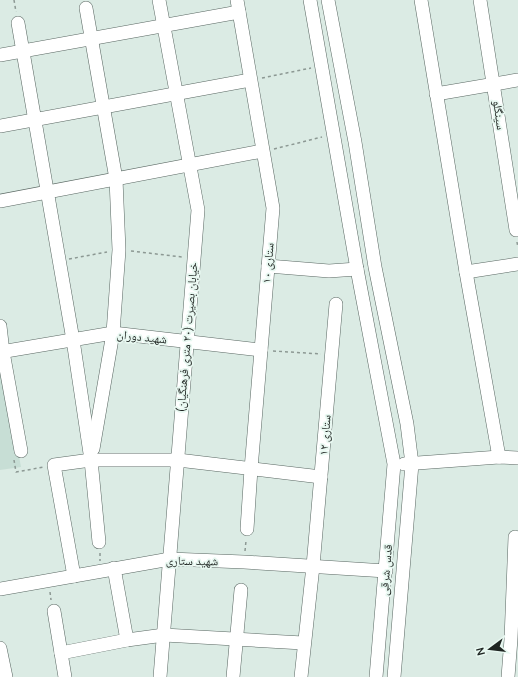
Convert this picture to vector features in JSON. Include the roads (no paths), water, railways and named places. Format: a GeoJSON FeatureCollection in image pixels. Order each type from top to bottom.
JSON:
{"type":"FeatureCollection","features":[{"type":"Feature","properties":{"kind":"street","name":"خیابان بصیرت (۲۰ متری فرهنگیان)"},"geometry":{"type":"LineString","coordinates":[[159,0],[198,210],[160,677]]}},
{"type":"Feature","properties":{"kind":"street","name":"قدس شرقی"},"geometry":{"type":"LineString","coordinates":[[310,0],[357,269],[394,464],[376,677]]}},
{"type":"Feature","properties":{"kind":"street"},"geometry":{"type":"LineString","coordinates":[[328,0],[355,142],[375,267],[407,424],[412,464],[394,677]]}},
{"type":"Feature","properties":{"kind":"street"},"geometry":{"type":"LineString","coordinates":[[421,0],[498,457]]}},
{"type":"Feature","properties":{"kind":"street","name":"سینگلو"},"geometry":{"type":"LineString","coordinates":[[480,0],[516,230]]}},
{"type":"Feature","properties":{"kind":"street"},"geometry":{"type":"LineString","coordinates":[[0,55],[163,26],[238,6]]}},
{"type":"Feature","properties":{"kind":"street","name":"ستاری ۱۰"},"geometry":{"type":"LineString","coordinates":[[238,6],[273,208],[247,529]]}},
{"type":"Feature","properties":{"kind":"street"},"geometry":{"type":"LineString","coordinates":[[86,8],[116,179],[118,250],[113,333],[91,460]]}},
{"type":"Feature","properties":{"kind":"street"},"geometry":{"type":"LineString","coordinates":[[18,23],[73,340],[91,460],[99,542]]}},
{"type":"Feature","properties":{"kind":"street"},"geometry":{"type":"LineString","coordinates":[[0,126],[176,95],[250,80]]}},
{"type":"Feature","properties":{"kind":"street"},"geometry":{"type":"LineString","coordinates":[[436,94],[518,80]]}},
{"type":"Feature","properties":{"kind":"street"},"geometry":{"type":"LineString","coordinates":[[0,201],[262,151]]}},
{"type":"Feature","properties":{"kind":"street"},"geometry":{"type":"LineString","coordinates":[[466,272],[518,264]]}},
{"type":"Feature","properties":{"kind":"street"},"geometry":{"type":"LineString","coordinates":[[268,266],[329,271],[357,269]]}},
{"type":"Feature","properties":{"kind":"street","name":"ستاری ۱۲"},"geometry":{"type":"LineString","coordinates":[[301,677],[303,643],[321,477],[336,304]]}},
{"type":"Feature","properties":{"kind":"street"},"geometry":{"type":"LineString","coordinates":[[0,326],[2,352],[21,451]]}},
{"type":"Feature","properties":{"kind":"street","name":"شهید دوران"},"geometry":{"type":"LineString","coordinates":[[2,352],[113,333],[261,350]]}},
{"type":"Feature","properties":{"kind":"street"},"geometry":{"type":"LineString","coordinates":[[394,464],[412,464],[498,457],[518,458]]}},
{"type":"Feature","properties":{"kind":"street"},"geometry":{"type":"LineString","coordinates":[[74,576],[54,465],[91,460],[178,460],[321,477]]}},
{"type":"Feature","properties":{"kind":"street"},"geometry":{"type":"LineString","coordinates":[[508,677],[515,640],[515,537]]}},
{"type":"Feature","properties":{"kind":"street","name":"شهید ستاری"},"geometry":{"type":"LineString","coordinates":[[0,590],[170,558],[386,571]]}},
{"type":"Feature","properties":{"kind":"street"},"geometry":{"type":"LineString","coordinates":[[114,568],[127,640]]}},
{"type":"Feature","properties":{"kind":"street"},"geometry":{"type":"LineString","coordinates":[[233,677],[241,590]]}},
{"type":"Feature","properties":{"kind":"street"},"geometry":{"type":"LineString","coordinates":[[54,611],[65,677]]}},
{"type":"Feature","properties":{"kind":"street"},"geometry":{"type":"LineString","coordinates":[[382,615],[399,618]]}},
{"type":"Feature","properties":{"kind":"street"},"geometry":{"type":"LineString","coordinates":[[61,653],[127,640],[164,635],[303,643]]}},
{"type":"Feature","properties":{"kind":"street"},"geometry":{"type":"LineString","coordinates":[[1,656],[6,677]]}}]}
